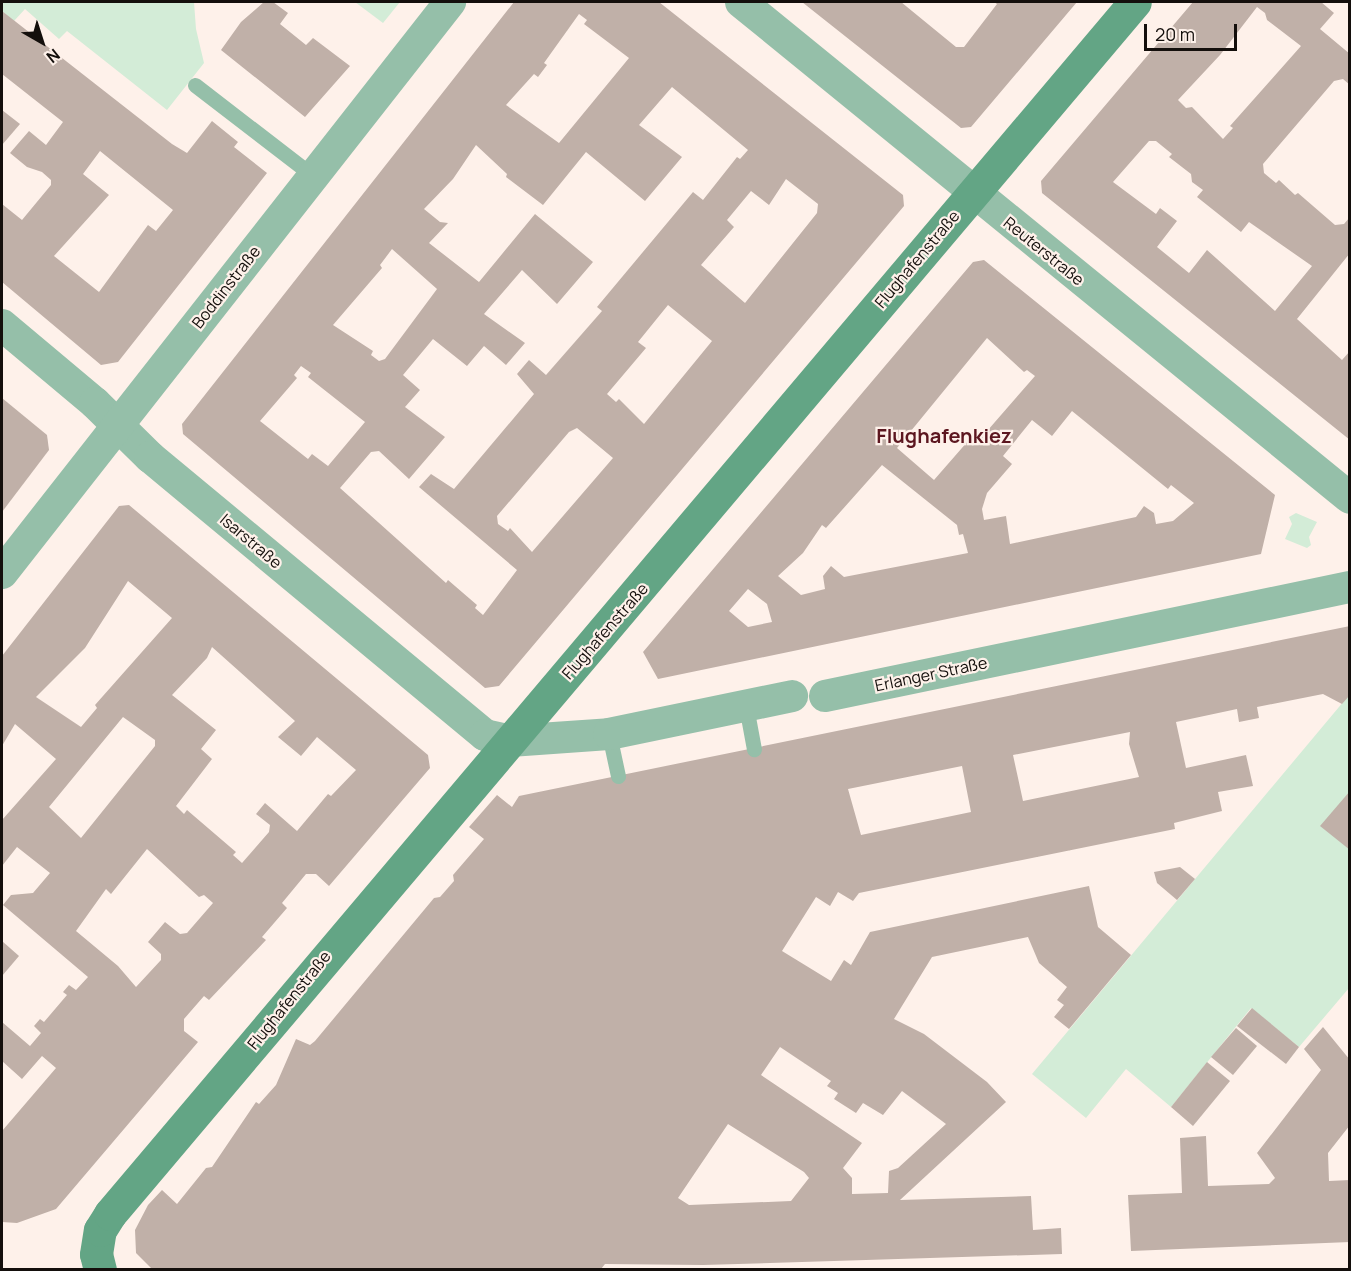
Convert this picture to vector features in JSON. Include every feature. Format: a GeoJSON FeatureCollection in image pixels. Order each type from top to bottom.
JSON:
{"type":"FeatureCollection","features":[{"type":"Feature","properties":{"kind":"street","name":"Boddinstraße"},"geometry":{"type":"LineString","coordinates":[[2,573],[450,2]]}},
{"type":"Feature","properties":{"kind":"street","name":"Reuterstraße"},"geometry":{"type":"LineString","coordinates":[[741,2],[1350,498]]}},
{"type":"Feature","properties":{"kind":"street","name":"Flughafenstraße"},"geometry":{"type":"LineString","coordinates":[[100,1269],[96,1254],[100,1230],[110,1214],[468,785],[510,741],[1135,2]]}},
{"type":"Feature","properties":{"kind":"street","name":"Isarstraße"},"geometry":{"type":"LineString","coordinates":[[2,325],[118,425],[150,457],[468,724],[485,735],[510,741]]}},
{"type":"Feature","properties":{"kind":"street","name":"Erlanger Straße"},"geometry":{"type":"LineString","coordinates":[[825,696],[1350,587]]}},
{"type":"Feature","properties":{"kind":"street","name":"Erlanger Straße"},"geometry":{"type":"LineString","coordinates":[[510,741],[609,734],[792,696]]}},
{"type":"Feature","properties":{"kind":"lane"},"geometry":{"type":"LineString","coordinates":[[195,85],[313,177]]}},
{"type":"Feature","properties":{"kind":"lane","name":"Erlanger Straße"},"geometry":{"type":"LineString","coordinates":[[792,696],[825,696]]}},
{"type":"Feature","properties":{"kind":"lane"},"geometry":{"type":"LineString","coordinates":[[746,706],[754,749]]}},
{"type":"Feature","properties":{"kind":"lane"},"geometry":{"type":"LineString","coordinates":[[609,734],[618,776]]}},
{"type":"Feature","properties":{"kind":"green space"},"geometry":{"type":"Polygon","coordinates":[[[2,2],[194,2],[196,29],[204,63],[167,110],[67,31],[59,39],[25,9],[14,21],[2,11],[2,2]]]}},
{"type":"Feature","properties":{"kind":"green space"},"geometry":{"type":"Polygon","coordinates":[[[355,2],[400,2],[383,23],[355,2]]]}},
{"type":"Feature","properties":{"kind":"green space"},"geometry":{"type":"Polygon","coordinates":[[[1296,513],[1317,522],[1309,537],[1311,545],[1307,548],[1285,539],[1292,524],[1289,517],[1296,513]]]}},
{"type":"Feature","properties":{"kind":"green space"},"geometry":{"type":"Polygon","coordinates":[[[1349,695],[1349,988],[1299,1047],[1251,1008],[1171,1107],[1126,1069],[1086,1118],[1032,1074],[1349,695]]]}},
{"type":"Feature","properties":{"kind":"building"},"geometry":{"type":"Polygon","coordinates":[[[264,2],[273,2],[288,13],[280,24],[306,45],[313,38],[350,66],[305,117],[221,50],[241,22],[264,2]]]}},
{"type":"Feature","properties":{"kind":"building"},"geometry":{"type":"Polygon","coordinates":[[[514,2],[659,2],[903,195],[904,206],[499,686],[485,688],[183,434],[182,424],[514,2]],[[579,14],[544,63],[547,65],[538,77],[534,74],[506,105],[559,143],[629,58],[584,24],[587,20],[579,14]],[[672,87],[639,125],[682,157],[645,201],[586,152],[543,205],[506,177],[507,174],[476,145],[453,179],[424,209],[440,222],[448,223],[429,243],[479,282],[535,214],[593,262],[557,304],[522,270],[484,314],[525,343],[506,365],[484,346],[467,366],[433,339],[403,375],[420,390],[405,407],[445,437],[409,479],[379,451],[371,452],[340,488],[446,583],[448,580],[477,605],[475,608],[483,615],[517,570],[419,487],[431,474],[454,489],[534,394],[517,374],[529,360],[546,375],[602,311],[597,307],[693,192],[703,200],[737,157],[740,159],[748,150],[672,87]],[[786,179],[769,205],[751,191],[727,220],[734,227],[701,265],[745,303],[817,213],[818,204],[786,179]],[[392,249],[380,265],[382,268],[333,325],[373,351],[371,355],[379,361],[385,359],[437,289],[392,249]],[[668,305],[638,342],[646,348],[607,394],[616,402],[619,399],[644,424],[712,341],[668,305]],[[301,366],[294,375],[297,378],[260,421],[308,459],[312,454],[328,466],[365,422],[308,377],[311,373],[301,366]],[[577,428],[569,432],[497,516],[498,524],[508,531],[510,528],[532,552],[613,458],[577,428]]]}},
{"type":"Feature","properties":{"kind":"building"},"geometry":{"type":"Polygon","coordinates":[[[802,2],[901,2],[956,47],[964,47],[997,4],[994,2],[1077,2],[971,127],[961,128],[802,2]]]}},
{"type":"Feature","properties":{"kind":"building"},"geometry":{"type":"Polygon","coordinates":[[[1193,2],[1321,2],[1334,13],[1320,29],[1350,54],[1350,85],[1343,79],[1334,81],[1263,164],[1264,173],[1276,183],[1279,180],[1295,195],[1298,193],[1335,225],[1344,224],[1350,217],[1350,253],[1297,319],[1342,360],[1350,351],[1350,440],[1042,193],[1041,181],[1193,2]],[[1257,7],[1220,55],[1178,100],[1186,108],[1192,107],[1223,139],[1233,128],[1230,126],[1301,46],[1267,20],[1265,13],[1257,7]],[[1149,141],[1113,182],[1156,214],[1160,208],[1177,221],[1157,247],[1189,273],[1207,250],[1275,311],[1312,266],[1249,222],[1241,232],[1197,197],[1203,190],[1192,182],[1191,174],[1169,157],[1172,154],[1156,141],[1149,141]]]}},
{"type":"Feature","properties":{"kind":"building"},"geometry":{"type":"Polygon","coordinates":[[[2,11],[172,144],[187,153],[212,121],[238,142],[234,147],[267,173],[118,362],[101,365],[2,282],[2,204],[22,220],[51,185],[51,180],[42,172],[27,167],[10,153],[29,131],[46,145],[63,122],[2,74],[2,11]],[[100,151],[83,174],[109,195],[54,256],[99,292],[148,225],[156,231],[173,210],[100,151]]]}},
{"type":"Feature","properties":{"kind":"building"},"geometry":{"type":"Polygon","coordinates":[[[2,110],[20,124],[2,145],[2,110]]]}},
{"type":"Feature","properties":{"kind":"building"},"geometry":{"type":"Polygon","coordinates":[[[984,260],[1275,495],[1261,554],[658,679],[643,652],[973,262],[984,260]],[[987,338],[897,448],[934,480],[975,433],[981,438],[1035,376],[1027,370],[1024,372],[987,338]],[[1072,411],[1052,436],[1032,420],[1003,456],[1012,464],[987,493],[982,509],[984,520],[1006,516],[1010,544],[1136,517],[1144,506],[1154,513],[1156,524],[1173,521],[1194,503],[1171,485],[1168,489],[1072,411]],[[882,465],[826,528],[822,525],[803,553],[778,576],[801,595],[825,589],[823,576],[831,566],[844,577],[968,553],[963,534],[959,535],[957,525],[882,465]],[[748,589],[729,611],[748,627],[772,622],[767,604],[748,589]]]}},
{"type":"Feature","properties":{"kind":"building"},"geometry":{"type":"Polygon","coordinates":[[[2,398],[47,435],[49,450],[2,512],[2,398]]]}},
{"type":"Feature","properties":{"kind":"building"},"geometry":{"type":"Polygon","coordinates":[[[129,505],[428,755],[430,768],[329,886],[316,874],[306,874],[282,903],[287,908],[262,937],[266,940],[209,1000],[204,996],[184,1019],[184,1031],[198,1042],[56,1209],[17,1223],[2,1222],[2,1131],[56,1068],[42,1056],[22,1079],[2,1061],[2,1022],[30,1046],[41,1033],[34,1026],[40,1019],[44,1022],[67,995],[63,992],[69,985],[76,990],[88,977],[3,905],[11,895],[33,893],[50,873],[17,847],[2,866],[2,820],[56,759],[15,724],[2,746],[2,656],[119,506],[129,505]],[[128,581],[85,648],[36,697],[81,727],[97,708],[95,705],[172,618],[128,581]],[[212,647],[207,658],[172,695],[216,730],[201,749],[212,759],[176,806],[184,814],[187,810],[236,852],[233,855],[242,863],[269,832],[270,825],[256,814],[265,803],[297,831],[328,794],[331,796],[356,770],[317,737],[301,756],[278,737],[295,721],[212,647]],[[123,717],[49,807],[81,838],[155,746],[155,740],[123,717]],[[147,849],[111,894],[106,889],[76,931],[118,966],[136,987],[161,960],[161,954],[148,942],[165,922],[180,934],[187,933],[213,903],[204,895],[199,897],[147,849]]]}},
{"type":"Feature","properties":{"kind":"building"},"geometry":{"type":"Polygon","coordinates":[[[1350,626],[1350,695],[1342,704],[1323,694],[1257,707],[1259,718],[1239,722],[1237,709],[1176,722],[1186,768],[1246,755],[1253,786],[1218,792],[1222,811],[1174,823],[1175,829],[859,893],[853,901],[838,892],[830,906],[816,897],[782,951],[831,981],[844,960],[851,965],[870,932],[1089,886],[1098,927],[1131,955],[1069,1029],[1054,1017],[1064,1005],[1057,1000],[1067,987],[1039,963],[1028,937],[932,957],[894,1019],[924,1034],[987,1082],[1006,1102],[900,1200],[1031,1196],[1033,1230],[1061,1228],[1062,1254],[703,1265],[605,1264],[601,1269],[152,1269],[136,1253],[135,1230],[148,1205],[162,1190],[177,1204],[206,1168],[212,1167],[256,1102],[259,1104],[276,1085],[296,1039],[310,1045],[315,1041],[434,898],[440,897],[454,881],[453,875],[484,839],[469,827],[497,795],[512,807],[519,796],[1350,626]],[[1130,732],[1013,755],[1023,801],[1139,777],[1129,744],[1130,732]],[[962,766],[848,789],[861,835],[971,812],[962,766]],[[780,1047],[761,1075],[862,1143],[843,1168],[852,1178],[852,1194],[888,1193],[889,1171],[898,1168],[946,1124],[902,1091],[883,1115],[863,1103],[856,1113],[834,1099],[838,1093],[827,1086],[831,1081],[780,1047]],[[728,1124],[678,1198],[689,1205],[791,1201],[809,1178],[804,1172],[728,1124]]]}},
{"type":"Feature","properties":{"kind":"building"},"geometry":{"type":"Polygon","coordinates":[[[1350,791],[1350,850],[1320,826],[1350,791]]]}},
{"type":"Feature","properties":{"kind":"building"},"geometry":{"type":"Polygon","coordinates":[[[1180,867],[1195,879],[1177,900],[1157,883],[1154,872],[1180,867]]]}},
{"type":"Feature","properties":{"kind":"building"},"geometry":{"type":"Polygon","coordinates":[[[2,941],[19,956],[2,976],[2,941]]]}},
{"type":"Feature","properties":{"kind":"building"},"geometry":{"type":"Polygon","coordinates":[[[1252,1008],[1299,1047],[1286,1064],[1237,1026],[1252,1008]]]}},
{"type":"Feature","properties":{"kind":"building"},"geometry":{"type":"Polygon","coordinates":[[[1323,1027],[1350,1060],[1350,1125],[1328,1153],[1329,1181],[1350,1180],[1350,1242],[1131,1251],[1128,1195],[1182,1193],[1180,1138],[1206,1136],[1208,1186],[1269,1184],[1275,1178],[1257,1153],[1321,1070],[1304,1049],[1323,1027]]]}},
{"type":"Feature","properties":{"kind":"building"},"geometry":{"type":"Polygon","coordinates":[[[1236,1028],[1257,1046],[1233,1075],[1211,1057],[1236,1028]]]}},
{"type":"Feature","properties":{"kind":"building"},"geometry":{"type":"Polygon","coordinates":[[[1207,1062],[1230,1081],[1193,1126],[1171,1107],[1207,1062]]]}},
{"type":"Feature","properties":{"kind":"district","name":"Flughafenkiez"},"geometry":{"type":"Point","coordinates":[944,435]}}]}
